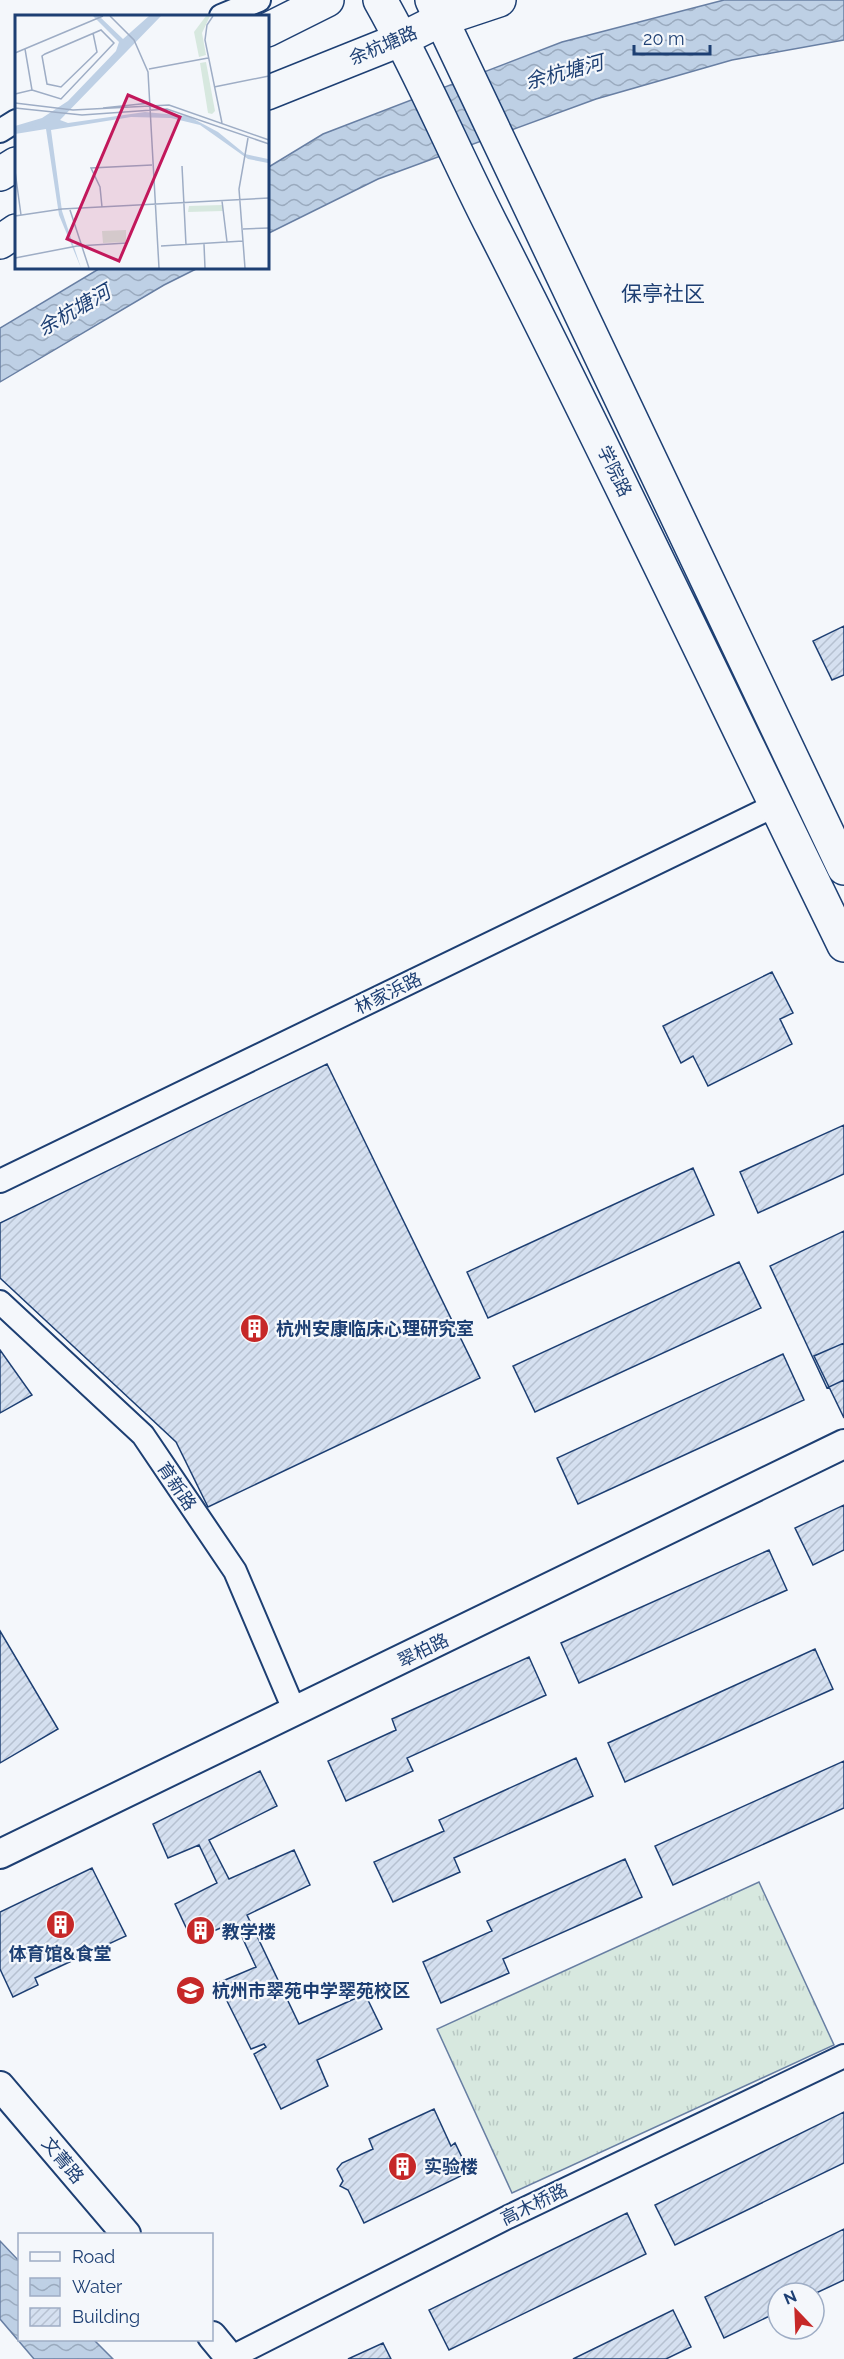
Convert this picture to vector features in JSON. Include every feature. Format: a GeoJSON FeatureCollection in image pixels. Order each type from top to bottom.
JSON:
{"type":"FeatureCollection","features":[{"type":"Feature","properties":{"kind":"main road"},"geometry":{"type":"LineString","coordinates":[[268,30],[327,0]]}},
{"type":"Feature","properties":{"kind":"main road","name":"学院路"},"geometry":{"type":"LineString","coordinates":[[380,0],[430,94],[492,225],[549,334],[844,945]]}},
{"type":"Feature","properties":{"kind":"main road","name":"余杭塘路"},"geometry":{"type":"LineString","coordinates":[[268,93],[402,39],[437,9],[499,0]]}},
{"type":"Feature","properties":{"kind":"main road","name":"学院路"},"geometry":{"type":"LineString","coordinates":[[437,9],[844,868]]}},
{"type":"Feature","properties":{"kind":"main road"},"geometry":{"type":"LineString","coordinates":[[0,174],[15,165]]}},
{"type":"Feature","properties":{"kind":"main road"},"geometry":{"type":"LineString","coordinates":[[0,242],[15,232]]}},
{"type":"Feature","properties":{"kind":"street"},"geometry":{"type":"LineString","coordinates":[[223,15],[260,0]]}},
{"type":"Feature","properties":{"kind":"street"},"geometry":{"type":"LineString","coordinates":[[0,131],[15,122]]}},
{"type":"Feature","properties":{"kind":"street","name":"林家浜路"},"geometry":{"type":"LineString","coordinates":[[0,1180],[776,806]]}},
{"type":"Feature","properties":{"kind":"street","name":"育新路"},"geometry":{"type":"LineString","coordinates":[[0,1302],[143,1435],[235,1571],[295,1712]]}},
{"type":"Feature","properties":{"kind":"street","name":"翠柏路"},"geometry":{"type":"LineString","coordinates":[[0,1854],[844,1444]]}},
{"type":"Feature","properties":{"kind":"street","name":"高木桥路"},"geometry":{"type":"LineString","coordinates":[[230,2359],[508,2217],[844,2056]]}},
{"type":"Feature","properties":{"kind":"street","name":"文菁路"},"geometry":{"type":"LineString","coordinates":[[0,2086],[124,2233]]}},
{"type":"Feature","properties":{"kind":"street"},"geometry":{"type":"LineString","coordinates":[[213,2337],[230,2359]]}},
{"type":"Feature","properties":{"kind":"green space"},"geometry":{"type":"Polygon","coordinates":[[[759,1882],[834,2045],[512,2193],[437,2029],[759,1882]]]}},
{"type":"Feature","properties":{"kind":"water","name":"余杭塘河"},"geometry":{"type":"Polygon","coordinates":[[[724,0],[844,0],[844,40],[732,60],[596,99],[378,179],[268,234],[268,167],[323,134],[562,42],[724,0]]]}},
{"type":"Feature","properties":{"kind":"water","name":"余杭塘河"},"geometry":{"type":"Polygon","coordinates":[[[100,268],[198,268],[164,285],[0,382],[0,328],[100,268]]]}},
{"type":"Feature","properties":{"kind":"water"},"geometry":{"type":"Polygon","coordinates":[[[0,2241],[18,2260],[18,2340],[0,2319],[0,2241]]]}},
{"type":"Feature","properties":{"kind":"water"},"geometry":{"type":"Polygon","coordinates":[[[19,2341],[95,2341],[113,2359],[34,2359],[19,2341]]]}},
{"type":"Feature","properties":{"kind":"building"},"geometry":{"type":"Polygon","coordinates":[[[844,626],[844,675],[832,680],[813,641],[844,626]]]}},
{"type":"Feature","properties":{"kind":"building"},"geometry":{"type":"Polygon","coordinates":[[[772,972],[793,1013],[780,1019],[792,1044],[708,1086],[693,1056],[681,1063],[663,1026],[772,972]]]}},
{"type":"Feature","properties":{"kind":"building","name":"杭州安康临床心理研究室"},"geometry":{"type":"Polygon","coordinates":[[[327,1064],[480,1378],[208,1507],[176,1442],[0,1278],[0,1223],[327,1064]]]}},
{"type":"Feature","properties":{"kind":"building"},"geometry":{"type":"Polygon","coordinates":[[[844,1125],[844,1174],[758,1213],[740,1172],[844,1125]]]}},
{"type":"Feature","properties":{"kind":"building"},"geometry":{"type":"Polygon","coordinates":[[[693,1168],[714,1215],[488,1318],[467,1272],[693,1168]]]}},
{"type":"Feature","properties":{"kind":"building"},"geometry":{"type":"Polygon","coordinates":[[[844,1231],[844,1380],[827,1388],[770,1266],[844,1231]]]}},
{"type":"Feature","properties":{"kind":"building"},"geometry":{"type":"Polygon","coordinates":[[[739,1262],[761,1308],[535,1412],[513,1366],[739,1262]]]}},
{"type":"Feature","properties":{"kind":"building"},"geometry":{"type":"Polygon","coordinates":[[[844,1343],[844,1418],[814,1356],[844,1343]]]}},
{"type":"Feature","properties":{"kind":"building"},"geometry":{"type":"Polygon","coordinates":[[[0,1350],[32,1395],[0,1413],[0,1350]]]}},
{"type":"Feature","properties":{"kind":"building"},"geometry":{"type":"Polygon","coordinates":[[[783,1354],[804,1400],[578,1504],[557,1458],[783,1354]]]}},
{"type":"Feature","properties":{"kind":"building"},"geometry":{"type":"Polygon","coordinates":[[[844,1505],[844,1550],[813,1565],[795,1528],[844,1505]]]}},
{"type":"Feature","properties":{"kind":"building"},"geometry":{"type":"Polygon","coordinates":[[[769,1550],[787,1590],[579,1683],[561,1643],[769,1550]]]}},
{"type":"Feature","properties":{"kind":"building"},"geometry":{"type":"Polygon","coordinates":[[[0,1631],[58,1729],[0,1763],[0,1631]]]}},
{"type":"Feature","properties":{"kind":"building"},"geometry":{"type":"Polygon","coordinates":[[[815,1649],[833,1689],[625,1782],[608,1743],[815,1649]]]}},
{"type":"Feature","properties":{"kind":"building"},"geometry":{"type":"Polygon","coordinates":[[[529,1657],[546,1695],[407,1758],[413,1771],[346,1801],[328,1761],[396,1730],[392,1719],[529,1657]]]}},
{"type":"Feature","properties":{"kind":"building"},"geometry":{"type":"Polygon","coordinates":[[[576,1758],[593,1796],[454,1858],[460,1872],[393,1902],[374,1862],[444,1831],[439,1820],[576,1758]]]}},
{"type":"Feature","properties":{"kind":"building"},"geometry":{"type":"Polygon","coordinates":[[[844,1761],[844,1808],[673,1885],[655,1846],[844,1761]]]}},
{"type":"Feature","properties":{"kind":"building","name":"教学楼"},"geometry":{"type":"Polygon","coordinates":[[[260,1771],[277,1806],[209,1840],[229,1879],[294,1850],[310,1885],[247,1915],[299,2024],[365,1994],[382,2029],[317,2060],[328,2086],[281,2109],[254,2054],[266,2047],[264,2044],[251,2049],[218,1983],[256,1967],[235,1922],[192,1940],[175,1904],[217,1883],[199,1845],[168,1858],[153,1824],[260,1771]]]}},
{"type":"Feature","properties":{"kind":"building"},"geometry":{"type":"Polygon","coordinates":[[[625,1859],[642,1897],[503,1959],[509,1973],[441,2003],[423,1962],[492,1931],[487,1921],[625,1859]]]}},
{"type":"Feature","properties":{"kind":"building","name":"体育馆&食堂"},"geometry":{"type":"Polygon","coordinates":[[[92,1868],[126,1936],[35,1978],[38,1985],[13,1997],[0,1969],[0,1912],[92,1868]]]}},
{"type":"Feature","properties":{"kind":"building","name":"实验楼"},"geometry":{"type":"Polygon","coordinates":[[[434,2109],[451,2146],[455,2143],[469,2172],[364,2223],[348,2190],[340,2186],[343,2181],[337,2169],[342,2163],[373,2149],[369,2139],[434,2109]]]}},
{"type":"Feature","properties":{"kind":"building"},"geometry":{"type":"Polygon","coordinates":[[[844,2112],[844,2163],[675,2245],[655,2205],[844,2112]]]}},
{"type":"Feature","properties":{"kind":"building"},"geometry":{"type":"Polygon","coordinates":[[[627,2213],[646,2254],[449,2350],[429,2310],[627,2213]]]}},
{"type":"Feature","properties":{"kind":"building"},"geometry":{"type":"Polygon","coordinates":[[[844,2229],[844,2280],[826,2288],[826,2281],[766,2281],[766,2318],[724,2338],[705,2297],[844,2229]]]}},
{"type":"Feature","properties":{"kind":"building"},"geometry":{"type":"Polygon","coordinates":[[[673,2310],[691,2347],[666,2359],[573,2359],[673,2310]]]}},
{"type":"Feature","properties":{"kind":"building"},"geometry":{"type":"Polygon","coordinates":[[[383,2343],[391,2359],[348,2359],[383,2343]]]}},
{"type":"Feature","properties":{"kind":"place","name":"杭州安康临床心理研究室"},"geometry":{"type":"Point","coordinates":[255,1328]}},
{"type":"Feature","properties":{"kind":"place","name":"体育馆&食堂"},"geometry":{"type":"Point","coordinates":[60,1924]}},
{"type":"Feature","properties":{"kind":"place","name":"教学楼"},"geometry":{"type":"Point","coordinates":[201,1931]}},
{"type":"Feature","properties":{"kind":"place","name":"杭州市翠苑中学翠苑校区"},"geometry":{"type":"Point","coordinates":[191,1990]}},
{"type":"Feature","properties":{"kind":"place","name":"实验楼"},"geometry":{"type":"Point","coordinates":[403,2166]}},
{"type":"Feature","properties":{"kind":"district","name":"保亭社区"},"geometry":{"type":"Point","coordinates":[663,293]}}]}
